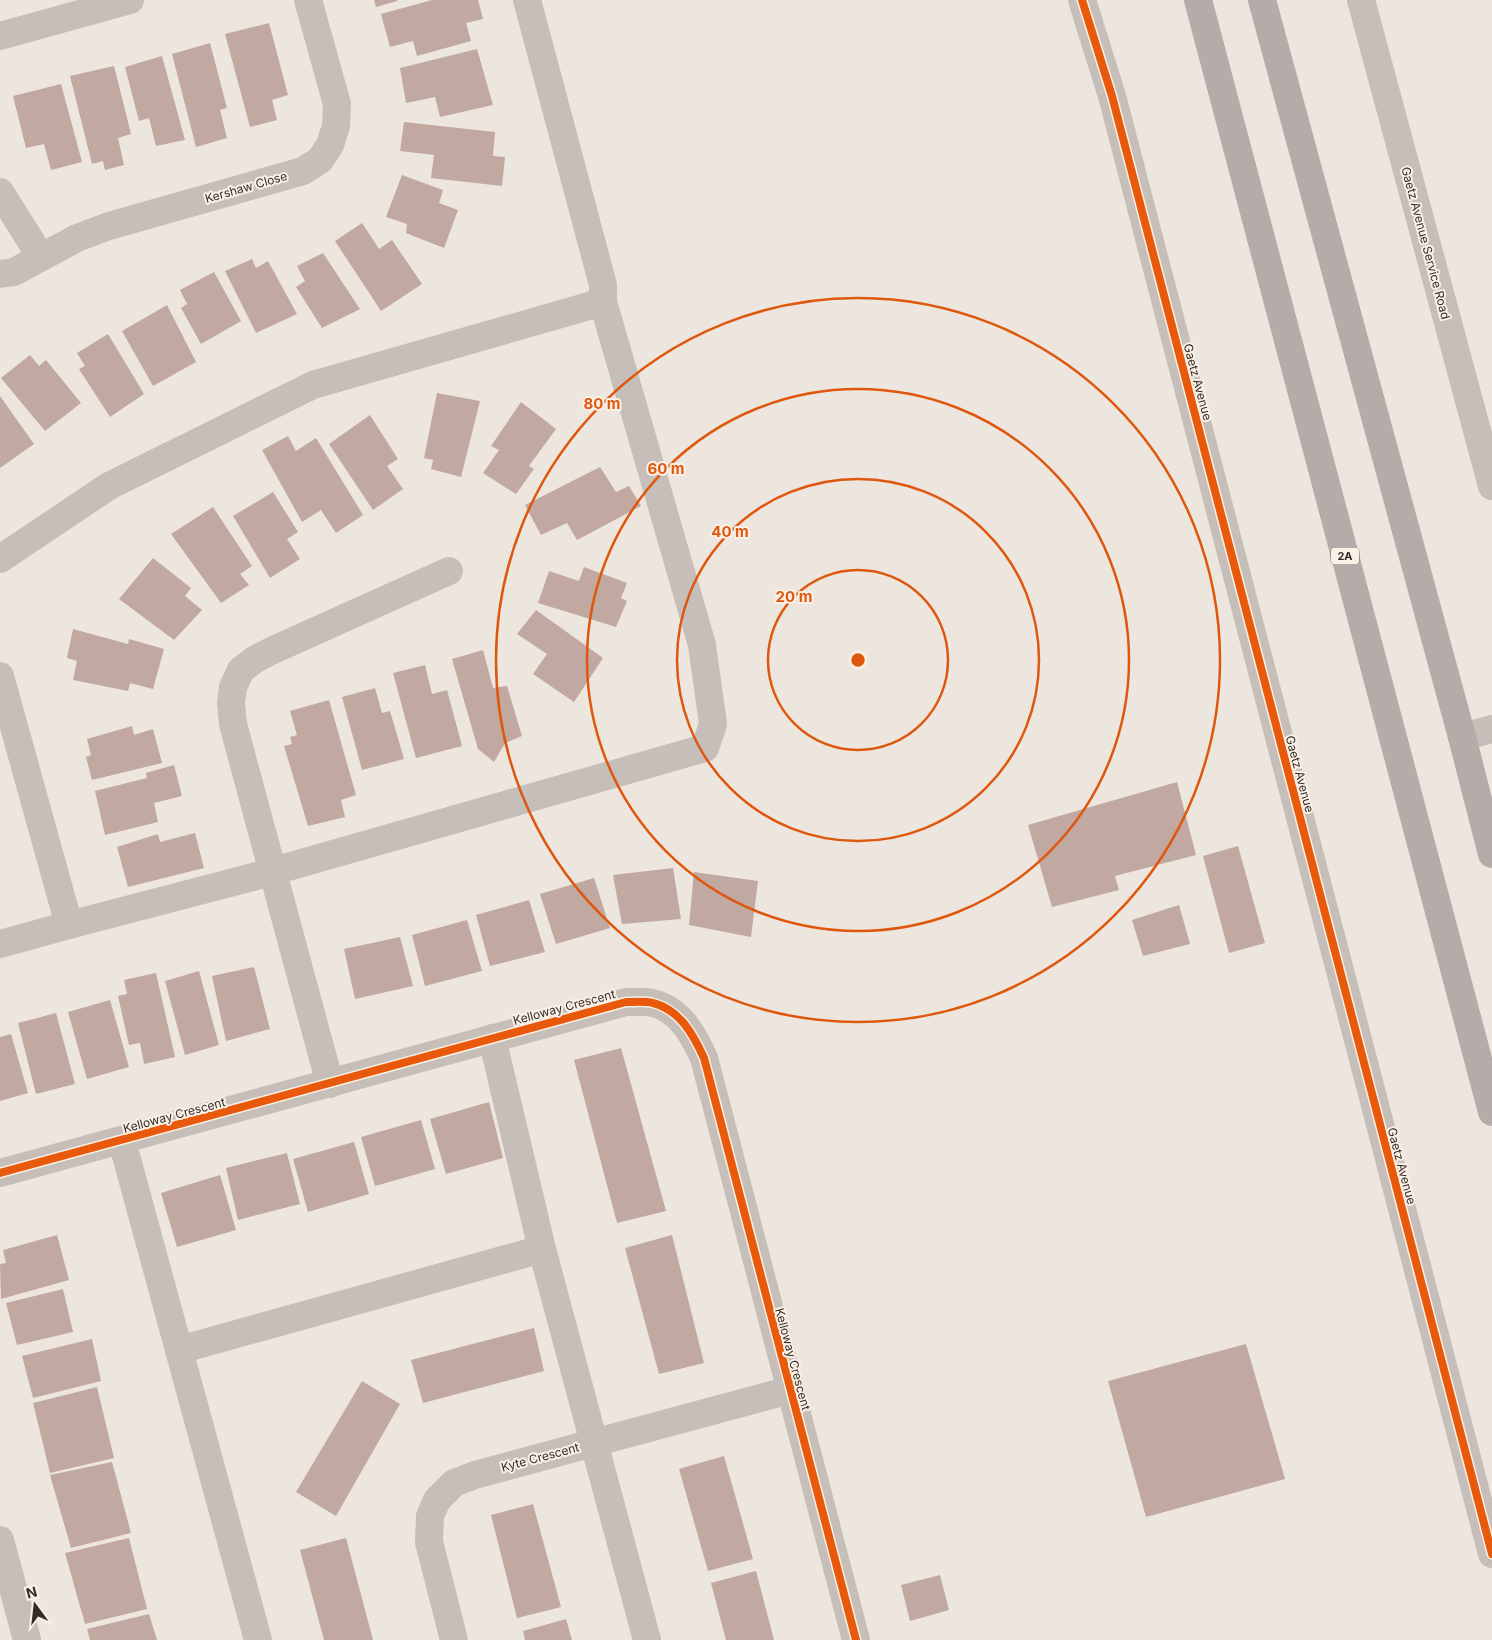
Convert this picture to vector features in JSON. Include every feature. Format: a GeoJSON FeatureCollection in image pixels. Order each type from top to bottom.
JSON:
{"type":"FeatureCollection","features":[{"type":"Feature","properties":{"kind":"main road","name":"2A"},"geometry":{"type":"LineString","coordinates":[[1198,0],[1492,1112]]}},
{"type":"Feature","properties":{"kind":"main road"},"geometry":{"type":"LineString","coordinates":[[1262,0],[1492,854]]}},
{"type":"Feature","properties":{"kind":"street"},"geometry":{"type":"LineString","coordinates":[[0,36],[130,0]]}},
{"type":"Feature","properties":{"kind":"street","name":"Kershaw Close"},"geometry":{"type":"LineString","coordinates":[[0,296],[7,273],[77,238],[109,226],[302,171],[320,160],[330,145],[336,126],[337,104],[308,0]]}},
{"type":"Feature","properties":{"kind":"street"},"geometry":{"type":"LineString","coordinates":[[0,944],[274,871],[705,748],[713,724],[702,645],[603,302],[603,285],[527,0]]}},
{"type":"Feature","properties":{"kind":"street","name":"Gaetz Avenue"},"geometry":{"type":"LineString","coordinates":[[1082,0],[1112,96],[1492,1554]]}},
{"type":"Feature","properties":{"kind":"street","name":"Gaetz Avenue Service Road"},"geometry":{"type":"LineString","coordinates":[[1361,0],[1492,486]]}},
{"type":"Feature","properties":{"kind":"street"},"geometry":{"type":"LineString","coordinates":[[0,192],[41,257]]}},
{"type":"Feature","properties":{"kind":"street"},"geometry":{"type":"LineString","coordinates":[[0,559],[109,486],[313,385],[603,302]]}},
{"type":"Feature","properties":{"kind":"street"},"geometry":{"type":"LineString","coordinates":[[330,1084],[233,724],[231,703],[233,687],[241,670],[271,650],[449,571]]}},
{"type":"Feature","properties":{"kind":"street"},"geometry":{"type":"LineString","coordinates":[[0,676],[69,925]]}},
{"type":"Feature","properties":{"kind":"street"},"geometry":{"type":"LineString","coordinates":[[1462,737],[1492,729]]}},
{"type":"Feature","properties":{"kind":"street","name":"Kelloway Crescent"},"geometry":{"type":"LineString","coordinates":[[0,1173],[626,1002],[652,1002],[670,1010],[692,1032],[704,1058],[856,1640]]}},
{"type":"Feature","properties":{"kind":"street"},"geometry":{"type":"LineString","coordinates":[[492,1038],[542,1249],[647,1640]]}},
{"type":"Feature","properties":{"kind":"street"},"geometry":{"type":"LineString","coordinates":[[122,1141],[258,1640]]}},
{"type":"Feature","properties":{"kind":"street"},"geometry":{"type":"LineString","coordinates":[[179,1350],[542,1249]]}},
{"type":"Feature","properties":{"kind":"street","name":"Kyte Crescent"},"geometry":{"type":"LineString","coordinates":[[454,1640],[429,1542],[430,1516],[437,1500],[454,1483],[475,1475],[790,1390]]}},
{"type":"Feature","properties":{"kind":"street"},"geometry":{"type":"LineString","coordinates":[[0,1540],[4,1573],[27,1640]]}},
{"type":"Feature","properties":{"kind":"building"},"geometry":{"type":"Polygon","coordinates":[[[374,0],[397,0],[397,1],[376,7],[374,0]]]}},
{"type":"Feature","properties":{"kind":"building"},"geometry":{"type":"Polygon","coordinates":[[[432,0],[478,0],[483,19],[466,23],[471,41],[417,56],[413,41],[390,47],[381,14],[432,0]]]}},
{"type":"Feature","properties":{"kind":"building"},"geometry":{"type":"Polygon","coordinates":[[[269,23],[288,95],[272,100],[277,120],[250,127],[225,34],[269,23]]]}},
{"type":"Feature","properties":{"kind":"building"},"geometry":{"type":"Polygon","coordinates":[[[210,43],[227,108],[220,110],[227,138],[196,147],[172,54],[210,43]]]}},
{"type":"Feature","properties":{"kind":"building"},"geometry":{"type":"Polygon","coordinates":[[[477,49],[493,105],[440,117],[435,97],[406,103],[400,68],[477,49]]]}},
{"type":"Feature","properties":{"kind":"building"},"geometry":{"type":"Polygon","coordinates":[[[162,56],[185,140],[156,146],[149,118],[139,121],[125,67],[162,56]]]}},
{"type":"Feature","properties":{"kind":"building"},"geometry":{"type":"Polygon","coordinates":[[[114,66],[131,134],[118,138],[124,165],[105,170],[103,161],[92,164],[70,76],[114,66]]]}},
{"type":"Feature","properties":{"kind":"building"},"geometry":{"type":"Polygon","coordinates":[[[61,84],[82,162],[51,170],[44,144],[26,148],[13,96],[61,84]]]}},
{"type":"Feature","properties":{"kind":"building"},"geometry":{"type":"Polygon","coordinates":[[[404,122],[495,132],[493,156],[505,157],[502,186],[431,178],[434,155],[400,151],[404,122]]]}},
{"type":"Feature","properties":{"kind":"building"},"geometry":{"type":"Polygon","coordinates":[[[402,175],[443,190],[439,203],[458,210],[444,248],[406,233],[407,224],[386,217],[402,175]]]}},
{"type":"Feature","properties":{"kind":"building"},"geometry":{"type":"Polygon","coordinates":[[[362,223],[379,249],[392,240],[422,284],[381,311],[335,241],[362,223]]]}},
{"type":"Feature","properties":{"kind":"building"},"geometry":{"type":"Polygon","coordinates":[[[323,253],[360,309],[322,328],[296,287],[305,281],[297,266],[323,253]]]}},
{"type":"Feature","properties":{"kind":"building"},"geometry":{"type":"Polygon","coordinates":[[[252,259],[256,268],[268,261],[297,314],[256,333],[225,271],[252,259]]]}},
{"type":"Feature","properties":{"kind":"building"},"geometry":{"type":"Polygon","coordinates":[[[214,272],[241,321],[201,344],[181,308],[187,304],[180,290],[214,272]]]}},
{"type":"Feature","properties":{"kind":"building"},"geometry":{"type":"Polygon","coordinates":[[[167,305],[196,362],[153,386],[122,331],[167,305]]]}},
{"type":"Feature","properties":{"kind":"building"},"geometry":{"type":"Polygon","coordinates":[[[108,334],[144,394],[110,417],[79,369],[85,366],[77,353],[108,334]]]}},
{"type":"Feature","properties":{"kind":"building"},"geometry":{"type":"Polygon","coordinates":[[[30,355],[39,366],[46,360],[81,403],[45,431],[1,378],[30,355]]]}},
{"type":"Feature","properties":{"kind":"building"},"geometry":{"type":"Polygon","coordinates":[[[437,393],[480,401],[461,477],[431,469],[433,460],[424,458],[437,393]]]}},
{"type":"Feature","properties":{"kind":"building"},"geometry":{"type":"Polygon","coordinates":[[[0,396],[34,444],[0,468],[0,396]]]}},
{"type":"Feature","properties":{"kind":"building"},"geometry":{"type":"Polygon","coordinates":[[[521,402],[556,429],[529,466],[534,469],[516,494],[483,473],[499,450],[491,446],[521,402]]]}},
{"type":"Feature","properties":{"kind":"building"},"geometry":{"type":"Polygon","coordinates":[[[370,415],[398,459],[387,466],[403,489],[373,510],[329,444],[370,415]]]}},
{"type":"Feature","properties":{"kind":"building"},"geometry":{"type":"Polygon","coordinates":[[[288,436],[296,451],[316,438],[363,515],[336,533],[321,510],[302,522],[262,450],[288,436]]]}},
{"type":"Feature","properties":{"kind":"building"},"geometry":{"type":"Polygon","coordinates":[[[600,467],[616,492],[629,486],[641,506],[577,540],[567,523],[541,535],[525,505],[600,467]]]}},
{"type":"Feature","properties":{"kind":"building"},"geometry":{"type":"Polygon","coordinates":[[[273,492],[298,532],[287,539],[300,559],[270,578],[233,516],[273,492]]]}},
{"type":"Feature","properties":{"kind":"building"},"geometry":{"type":"Polygon","coordinates":[[[213,507],[252,566],[240,574],[249,585],[221,603],[171,534],[213,507]]]}},
{"type":"Feature","properties":{"kind":"building"},"geometry":{"type":"Polygon","coordinates":[[[153,558],[191,588],[185,596],[202,610],[174,640],[119,599],[153,558]]]}},
{"type":"Feature","properties":{"kind":"building"},"geometry":{"type":"Polygon","coordinates":[[[584,567],[627,583],[621,598],[627,601],[616,627],[538,603],[549,571],[579,581],[584,567]]]}},
{"type":"Feature","properties":{"kind":"building"},"geometry":{"type":"Polygon","coordinates":[[[536,610],[603,658],[574,702],[533,674],[547,654],[517,634],[536,610]]]}},
{"type":"Feature","properties":{"kind":"building"},"geometry":{"type":"Polygon","coordinates":[[[73,629],[128,644],[129,639],[164,649],[153,689],[130,683],[128,691],[73,680],[77,661],[67,658],[73,629]]]}},
{"type":"Feature","properties":{"kind":"building"},"geometry":{"type":"Polygon","coordinates":[[[483,650],[493,688],[507,686],[522,736],[505,743],[494,762],[478,749],[452,659],[483,650]]]}},
{"type":"Feature","properties":{"kind":"building"},"geometry":{"type":"Polygon","coordinates":[[[425,665],[432,694],[447,690],[462,746],[416,758],[393,673],[425,665]]]}},
{"type":"Feature","properties":{"kind":"building"},"geometry":{"type":"Polygon","coordinates":[[[375,688],[382,713],[390,711],[404,759],[362,770],[342,697],[375,688]]]}},
{"type":"Feature","properties":{"kind":"building"},"geometry":{"type":"Polygon","coordinates":[[[329,700],[356,795],[341,800],[345,817],[308,826],[284,746],[292,744],[290,737],[297,735],[290,711],[329,700]]]}},
{"type":"Feature","properties":{"kind":"building"},"geometry":{"type":"Polygon","coordinates":[[[132,726],[134,735],[153,729],[162,763],[92,780],[86,757],[91,755],[87,739],[132,726]]]}},
{"type":"Feature","properties":{"kind":"building"},"geometry":{"type":"Polygon","coordinates":[[[174,765],[182,796],[154,803],[158,822],[105,835],[95,791],[147,778],[146,773],[174,765]]]}},
{"type":"Feature","properties":{"kind":"building"},"geometry":{"type":"Polygon","coordinates":[[[1177,782],[1196,855],[1115,876],[1119,890],[1052,907],[1028,825],[1177,782]]]}},
{"type":"Feature","properties":{"kind":"building"},"geometry":{"type":"Polygon","coordinates":[[[195,833],[204,868],[128,887],[117,847],[158,834],[160,842],[195,833]]]}},
{"type":"Feature","properties":{"kind":"building"},"geometry":{"type":"Polygon","coordinates":[[[1238,846],[1265,943],[1229,953],[1203,856],[1238,846]]]}},
{"type":"Feature","properties":{"kind":"building"},"geometry":{"type":"Polygon","coordinates":[[[673,868],[681,919],[622,924],[613,875],[673,868]]]}},
{"type":"Feature","properties":{"kind":"building"},"geometry":{"type":"Polygon","coordinates":[[[694,872],[758,881],[751,937],[689,925],[694,872]]]}},
{"type":"Feature","properties":{"kind":"building"},"geometry":{"type":"Polygon","coordinates":[[[594,878],[610,928],[556,944],[540,894],[594,878]]]}},
{"type":"Feature","properties":{"kind":"building"},"geometry":{"type":"Polygon","coordinates":[[[529,900],[545,952],[490,966],[476,915],[529,900]]]}},
{"type":"Feature","properties":{"kind":"building"},"geometry":{"type":"Polygon","coordinates":[[[1179,905],[1190,944],[1143,956],[1132,920],[1179,905]]]}},
{"type":"Feature","properties":{"kind":"building"},"geometry":{"type":"Polygon","coordinates":[[[467,920],[482,971],[425,986],[412,935],[467,920]]]}},
{"type":"Feature","properties":{"kind":"building"},"geometry":{"type":"Polygon","coordinates":[[[400,937],[413,986],[355,999],[344,949],[400,937]]]}},
{"type":"Feature","properties":{"kind":"building"},"geometry":{"type":"Polygon","coordinates":[[[254,967],[270,1029],[226,1041],[212,976],[254,967]]]}},
{"type":"Feature","properties":{"kind":"building"},"geometry":{"type":"Polygon","coordinates":[[[199,971],[219,1045],[185,1055],[165,981],[199,971]]]}},
{"type":"Feature","properties":{"kind":"building"},"geometry":{"type":"Polygon","coordinates":[[[156,973],[175,1057],[144,1064],[140,1043],[129,1045],[118,996],[127,994],[124,980],[156,973]]]}},
{"type":"Feature","properties":{"kind":"building"},"geometry":{"type":"Polygon","coordinates":[[[110,1000],[129,1067],[87,1079],[68,1012],[110,1000]]]}},
{"type":"Feature","properties":{"kind":"building"},"geometry":{"type":"Polygon","coordinates":[[[56,1013],[75,1084],[36,1094],[18,1023],[56,1013]]]}},
{"type":"Feature","properties":{"kind":"building"},"geometry":{"type":"Polygon","coordinates":[[[11,1034],[28,1093],[0,1101],[0,1037],[11,1034]]]}},
{"type":"Feature","properties":{"kind":"building"},"geometry":{"type":"Polygon","coordinates":[[[621,1048],[666,1211],[617,1223],[574,1060],[621,1048]]]}},
{"type":"Feature","properties":{"kind":"building"},"geometry":{"type":"Polygon","coordinates":[[[489,1102],[503,1158],[446,1174],[430,1119],[489,1102]]]}},
{"type":"Feature","properties":{"kind":"building"},"geometry":{"type":"Polygon","coordinates":[[[421,1120],[435,1169],[375,1186],[361,1137],[421,1120]]]}},
{"type":"Feature","properties":{"kind":"building"},"geometry":{"type":"Polygon","coordinates":[[[354,1142],[369,1194],[308,1212],[293,1159],[354,1142]]]}},
{"type":"Feature","properties":{"kind":"building"},"geometry":{"type":"Polygon","coordinates":[[[287,1153],[300,1204],[238,1220],[226,1168],[287,1153]]]}},
{"type":"Feature","properties":{"kind":"building"},"geometry":{"type":"Polygon","coordinates":[[[220,1175],[236,1230],[177,1247],[161,1193],[220,1175]]]}},
{"type":"Feature","properties":{"kind":"building"},"geometry":{"type":"Polygon","coordinates":[[[57,1235],[69,1280],[1,1299],[0,1264],[6,1263],[3,1250],[57,1235]]]}},
{"type":"Feature","properties":{"kind":"building"},"geometry":{"type":"Polygon","coordinates":[[[672,1235],[704,1363],[659,1374],[625,1248],[672,1235]]]}},
{"type":"Feature","properties":{"kind":"building"},"geometry":{"type":"Polygon","coordinates":[[[63,1289],[73,1332],[17,1345],[6,1303],[63,1289]]]}},
{"type":"Feature","properties":{"kind":"building"},"geometry":{"type":"Polygon","coordinates":[[[534,1328],[544,1371],[423,1403],[411,1360],[534,1328]]]}},
{"type":"Feature","properties":{"kind":"building"},"geometry":{"type":"Polygon","coordinates":[[[92,1339],[101,1381],[33,1398],[22,1356],[92,1339]]]}},
{"type":"Feature","properties":{"kind":"building"},"geometry":{"type":"Polygon","coordinates":[[[1246,1344],[1285,1479],[1146,1517],[1108,1381],[1246,1344]]]}},
{"type":"Feature","properties":{"kind":"building"},"geometry":{"type":"Polygon","coordinates":[[[362,1381],[400,1404],[336,1516],[296,1492],[362,1381]]]}},
{"type":"Feature","properties":{"kind":"building"},"geometry":{"type":"Polygon","coordinates":[[[97,1387],[114,1458],[50,1473],[33,1403],[97,1387]]]}},
{"type":"Feature","properties":{"kind":"building"},"geometry":{"type":"Polygon","coordinates":[[[724,1456],[753,1559],[708,1571],[679,1469],[724,1456]]]}},
{"type":"Feature","properties":{"kind":"building"},"geometry":{"type":"Polygon","coordinates":[[[112,1462],[131,1533],[71,1548],[50,1475],[112,1462]]]}},
{"type":"Feature","properties":{"kind":"building"},"geometry":{"type":"Polygon","coordinates":[[[533,1504],[561,1607],[517,1618],[491,1515],[533,1504]]]}},
{"type":"Feature","properties":{"kind":"building"},"geometry":{"type":"Polygon","coordinates":[[[129,1538],[147,1609],[85,1624],[65,1553],[129,1538]]]}},
{"type":"Feature","properties":{"kind":"building"},"geometry":{"type":"Polygon","coordinates":[[[346,1538],[373,1640],[324,1640],[300,1550],[346,1538]]]}},
{"type":"Feature","properties":{"kind":"building"},"geometry":{"type":"Polygon","coordinates":[[[756,1571],[774,1640],[726,1640],[711,1583],[756,1571]]]}},
{"type":"Feature","properties":{"kind":"building"},"geometry":{"type":"Polygon","coordinates":[[[940,1575],[949,1610],[910,1621],[901,1585],[940,1575]]]}},
{"type":"Feature","properties":{"kind":"building"},"geometry":{"type":"Polygon","coordinates":[[[149,1614],[157,1640],[90,1640],[87,1629],[149,1614]]]}},
{"type":"Feature","properties":{"kind":"building"},"geometry":{"type":"Polygon","coordinates":[[[566,1619],[572,1640],[525,1640],[523,1631],[566,1619]]]}},
{"type":"Feature","properties":{"kind":"cycle path"},"geometry":{"type":"LineString","coordinates":[[1082,0],[1112,96],[1492,1554]]}},
{"type":"Feature","properties":{"kind":"cycle path"},"geometry":{"type":"LineString","coordinates":[[0,1173],[626,1002],[650,1002],[662,1006],[671,1011],[684,1024],[704,1058],[856,1640]]}}]}
